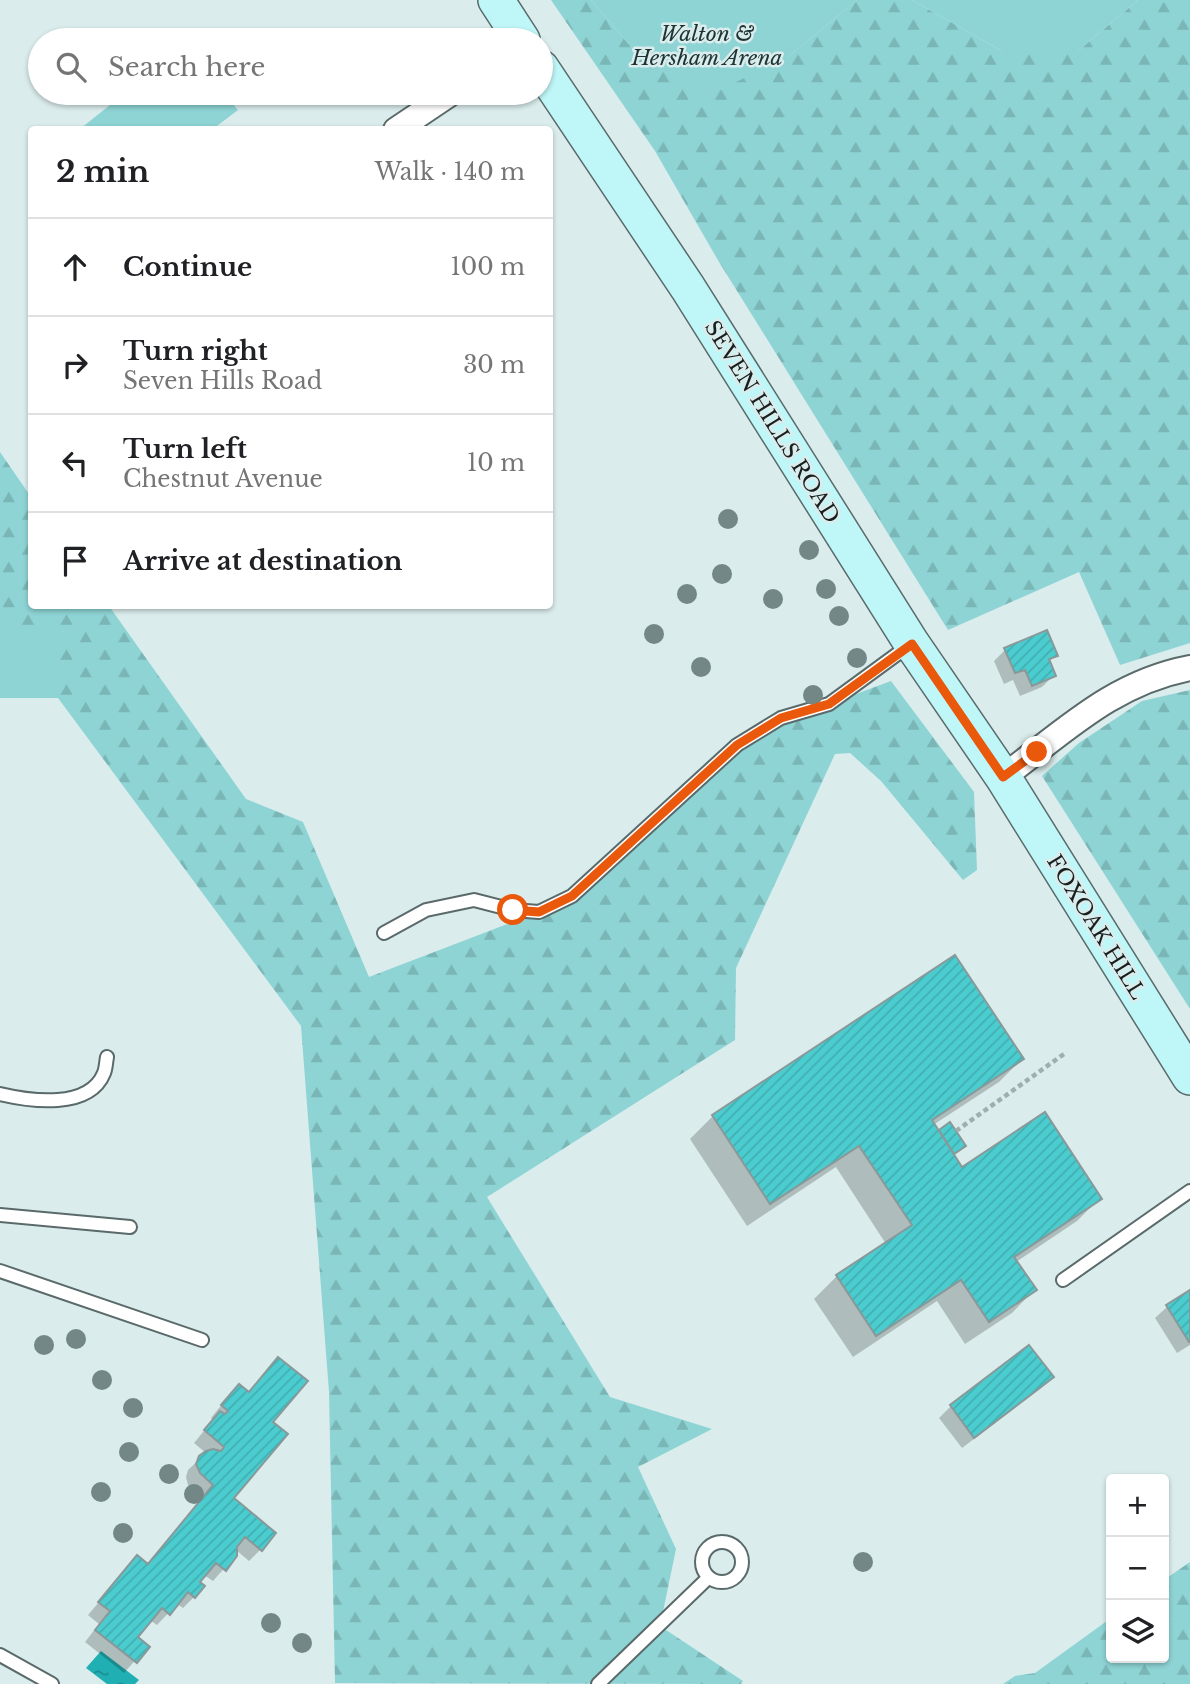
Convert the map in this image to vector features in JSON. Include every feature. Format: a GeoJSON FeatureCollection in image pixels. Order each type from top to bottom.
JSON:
{"type":"FeatureCollection","features":[{"type":"Feature","properties":{"kind":"main road"},"geometry":{"type":"LineString","coordinates":[[496,0],[514,28]]}},
{"type":"Feature","properties":{"kind":"main road","name":"SEVEN HILLS ROAD"},"geometry":{"type":"LineString","coordinates":[[553,86],[688,288],[912,644],[1003,777]]}},
{"type":"Feature","properties":{"kind":"main road","name":"FOXOAK HILL"},"geometry":{"type":"LineString","coordinates":[[1003,777],[1190,1077]]}},
{"type":"Feature","properties":{"kind":"street"},"geometry":{"type":"LineString","coordinates":[[402,126],[434,105]]}},
{"type":"Feature","properties":{"kind":"street"},"geometry":{"type":"LineString","coordinates":[[1003,777],[1099,704],[1129,686],[1157,675],[1190,668]]}},
{"type":"Feature","properties":{"kind":"lane"},"geometry":{"type":"LineString","coordinates":[[384,933],[426,910],[474,900],[513,910],[539,912],[572,896],[737,745],[781,718],[829,704],[912,644]]}},
{"type":"Feature","properties":{"kind":"lane"},"geometry":{"type":"LineString","coordinates":[[0,1094],[27,1100],[53,1101],[88,1092],[104,1074],[107,1057]]}},
{"type":"Feature","properties":{"kind":"lane"},"geometry":{"type":"LineString","coordinates":[[1063,1280],[1190,1191]]}},
{"type":"Feature","properties":{"kind":"lane"},"geometry":{"type":"LineString","coordinates":[[0,1215],[130,1227]]}},
{"type":"Feature","properties":{"kind":"lane"},"geometry":{"type":"LineString","coordinates":[[0,1271],[202,1340]]}},
{"type":"Feature","properties":{"kind":"lane"},"geometry":{"type":"LineString","coordinates":[[597,1684],[708,1578]]}},
{"type":"Feature","properties":{"kind":"lane"},"geometry":{"type":"LineString","coordinates":[[0,1655],[51,1684]]}},
{"type":"Feature","properties":{"kind":"path"},"geometry":{"type":"LineString","coordinates":[[956,1131],[1064,1054]]}},
{"type":"Feature","properties":{"kind":"green space"},"geometry":{"type":"Polygon","coordinates":[[[551,0],[591,0],[633,49],[788,57],[857,0],[912,0],[1002,51],[1078,51],[1138,0],[1190,0],[1190,643],[1120,665],[1079,572],[948,630],[719,262],[655,151],[551,0]]]}},
{"type":"Feature","properties":{"kind":"green space","name":"Walton & Hersham Arena"},"geometry":{"type":"Polygon","coordinates":[[[591,0],[857,0],[788,57],[701,99],[633,49],[591,0]]]}},
{"type":"Feature","properties":{"kind":"green space"},"geometry":{"type":"Polygon","coordinates":[[[912,0],[1138,0],[1078,51],[1002,51],[912,0]]]}},
{"type":"Feature","properties":{"kind":"green space"},"geometry":{"type":"Polygon","coordinates":[[[110,105],[234,105],[238,110],[217,126],[84,126],[110,105]]]}},
{"type":"Feature","properties":{"kind":"green space"},"geometry":{"type":"Polygon","coordinates":[[[0,452],[28,493],[28,609],[111,609],[246,799],[303,822],[369,977],[539,912],[572,896],[737,745],[781,718],[891,681],[974,792],[977,870],[963,880],[881,781],[850,753],[835,754],[736,968],[735,1040],[487,1197],[610,1397],[712,1429],[638,1467],[676,1549],[660,1626],[743,1681],[741,1684],[335,1683],[329,1392],[301,1026],[58,698],[58,628],[0,628],[0,452]]]}},
{"type":"Feature","properties":{"kind":"green space"},"geometry":{"type":"Polygon","coordinates":[[[0,628],[58,628],[58,698],[0,698],[0,628]]]}},
{"type":"Feature","properties":{"kind":"green space"},"geometry":{"type":"Polygon","coordinates":[[[1190,690],[1190,1009],[1042,776],[1079,743],[1142,701],[1190,690]]]}},
{"type":"Feature","properties":{"kind":"green space"},"geometry":{"type":"Polygon","coordinates":[[[1190,1562],[1190,1684],[1003,1684],[1015,1676],[1035,1673],[1106,1622],[1106,1663],[1169,1663],[1169,1577],[1190,1562]]]}},
{"type":"Feature","properties":{"kind":"water"},"geometry":{"type":"Polygon","coordinates":[[[101,1651],[139,1680],[135,1684],[107,1684],[86,1668],[101,1651]]]}},
{"type":"Feature","properties":{"kind":"building"},"geometry":{"type":"Polygon","coordinates":[[[1047,630],[1058,656],[1049,659],[1056,676],[1032,686],[1025,670],[1015,673],[1004,648],[1047,630]]]}},
{"type":"Feature","properties":{"kind":"building"},"geometry":{"type":"Polygon","coordinates":[[[955,955],[1024,1059],[932,1120],[962,1167],[1045,1112],[1102,1199],[1014,1257],[1037,1290],[989,1322],[961,1280],[876,1336],[836,1275],[912,1225],[859,1146],[770,1204],[712,1115],[955,955]]]}},
{"type":"Feature","properties":{"kind":"building"},"geometry":{"type":"Polygon","coordinates":[[[950,1122],[966,1146],[954,1154],[939,1130],[950,1122]]]}},
{"type":"Feature","properties":{"kind":"building"},"geometry":{"type":"Polygon","coordinates":[[[1190,1290],[1190,1342],[1189,1342],[1166,1305],[1190,1290]]]}},
{"type":"Feature","properties":{"kind":"building"},"geometry":{"type":"Polygon","coordinates":[[[1029,1345],[1054,1377],[974,1438],[950,1405],[1029,1345]]]}},
{"type":"Feature","properties":{"kind":"building"},"geometry":{"type":"Polygon","coordinates":[[[278,1357],[308,1381],[273,1422],[288,1434],[234,1498],[276,1533],[262,1551],[245,1537],[237,1547],[237,1556],[226,1571],[216,1563],[200,1582],[205,1586],[195,1598],[188,1592],[170,1615],[162,1608],[138,1637],[150,1647],[137,1663],[95,1630],[110,1611],[98,1602],[137,1555],[148,1564],[213,1485],[200,1473],[196,1464],[199,1456],[206,1451],[221,1451],[224,1447],[204,1430],[220,1411],[225,1414],[228,1411],[221,1405],[239,1384],[249,1392],[278,1357]]]}},
{"type":"Feature","properties":{"kind":"route"},"geometry":{"type":"LineString","coordinates":[[513,910],[539,912],[572,896],[737,745],[781,718],[829,704],[912,644],[1003,777],[1037,752]]}}]}
